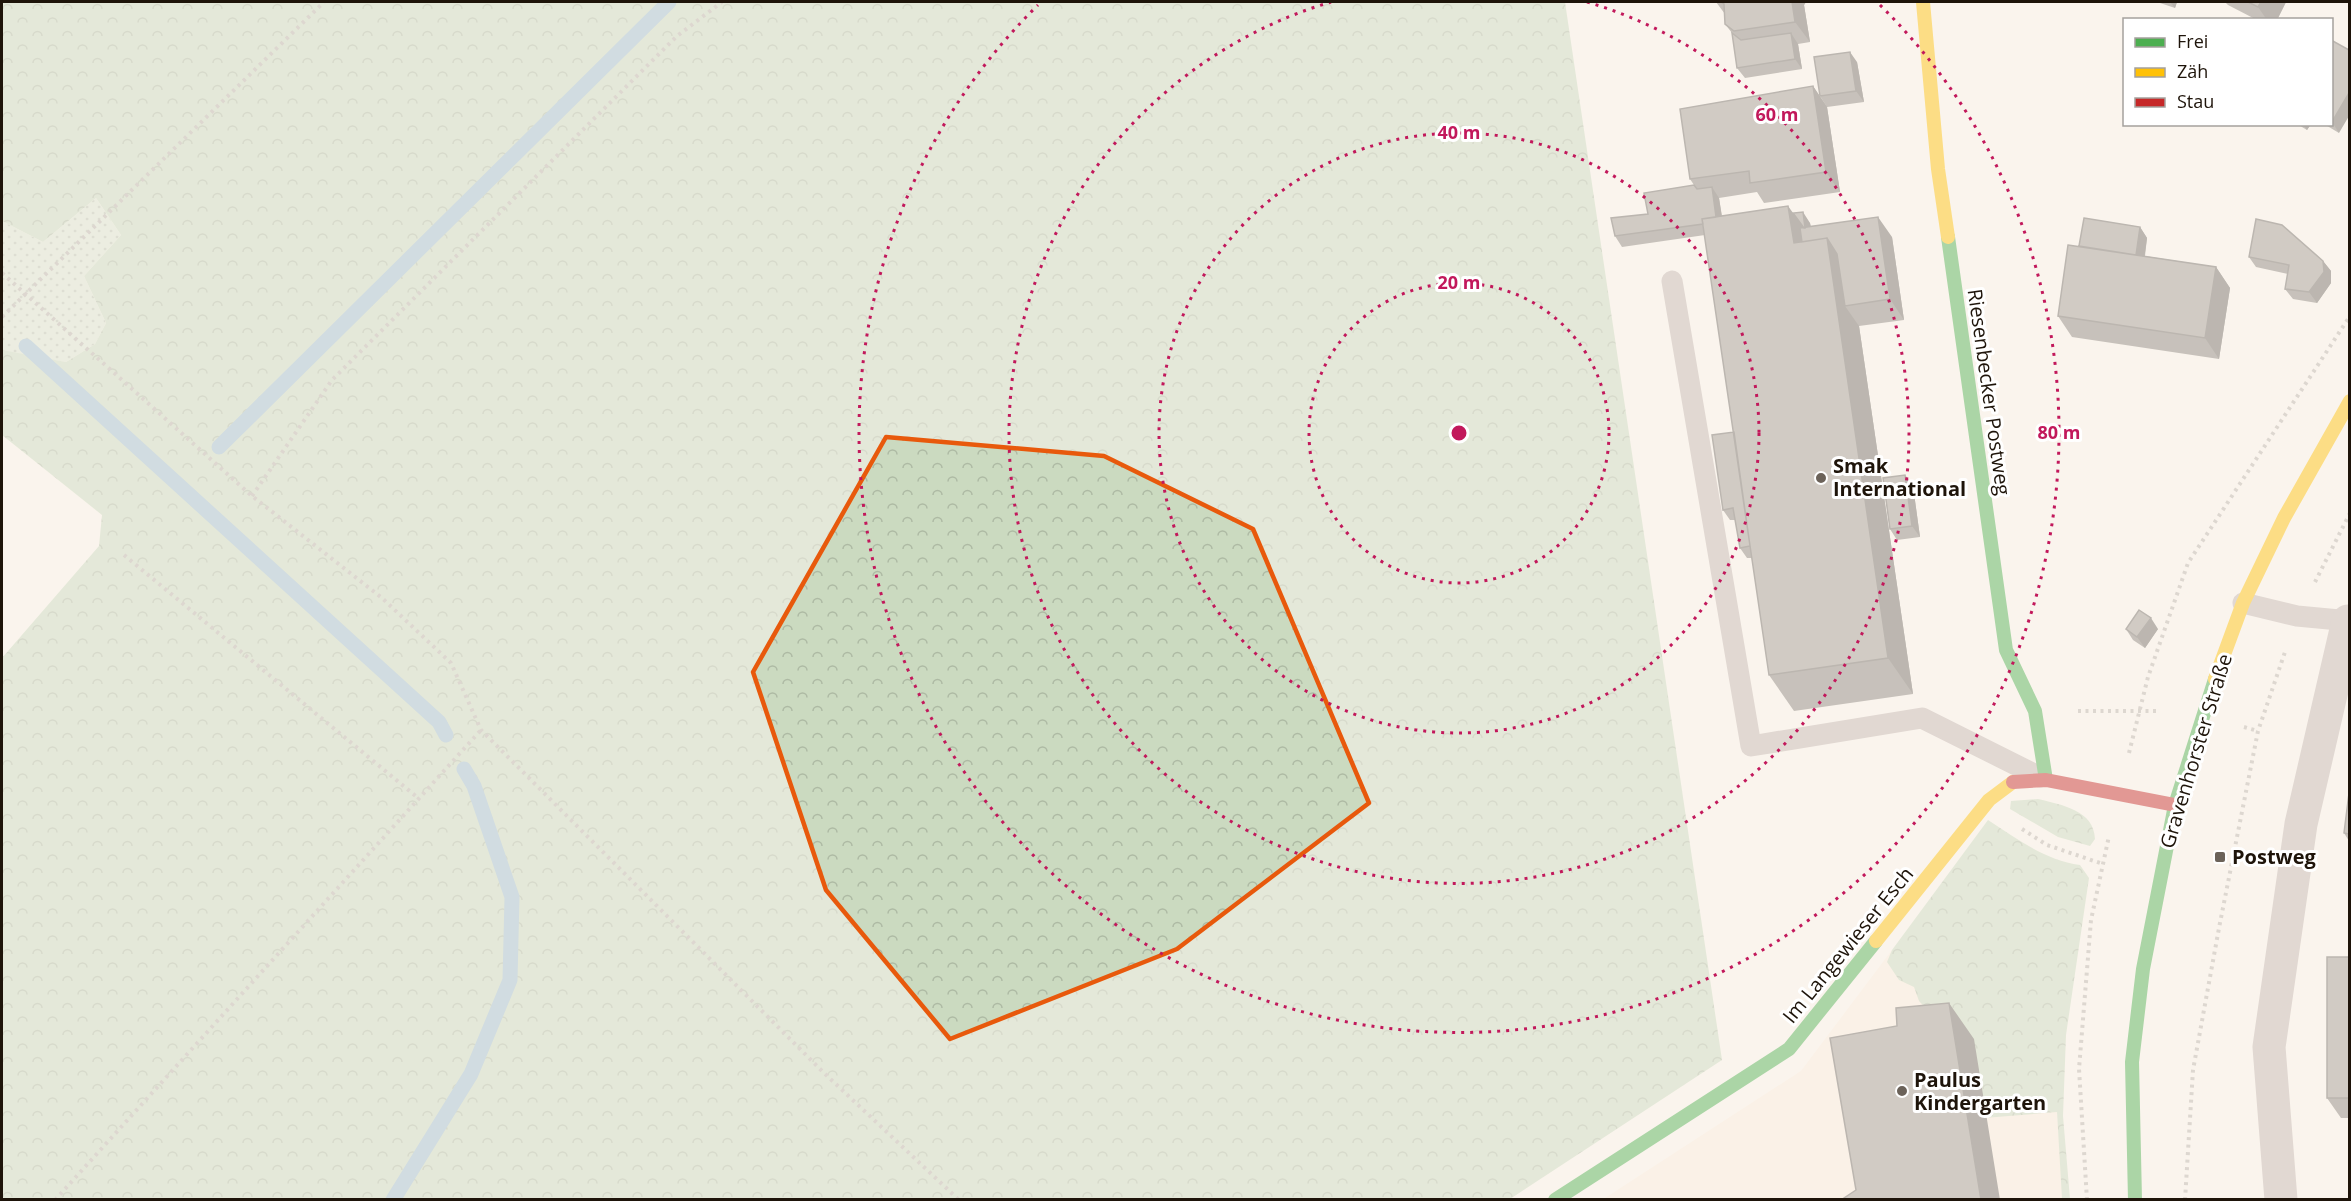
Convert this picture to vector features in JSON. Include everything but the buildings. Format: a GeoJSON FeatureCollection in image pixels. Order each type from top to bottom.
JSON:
{"type":"FeatureCollection","features":[{"type":"Feature","properties":{"kind":"street","name":"Riesenbecker Postweg"},"geometry":{"type":"LineString","coordinates":[[1923,2],[1938,169],[2006,650],[2035,711],[2046,780]]}},
{"type":"Feature","properties":{"kind":"street","name":"Gravenhorster Straße"},"geometry":{"type":"LineString","coordinates":[[2135,1200],[2132,1062],[2143,969],[2175,805],[2202,717],[2243,603],[2284,518],[2349,401]]}},
{"type":"Feature","properties":{"kind":"street"},"geometry":{"type":"LineString","coordinates":[[2281,1200],[2269,1047],[2301,824],[2349,621]]}},
{"type":"Feature","properties":{"kind":"street","name":"Im Langewieser Esch"},"geometry":{"type":"LineString","coordinates":[[1555,1200],[1789,1049],[1989,800],[2014,782],[2046,780],[2175,805]]}},
{"type":"Feature","properties":{"kind":"lane"},"geometry":{"type":"LineString","coordinates":[[1672,281],[1751,746],[1922,718],[2046,780]]}},
{"type":"Feature","properties":{"kind":"lane"},"geometry":{"type":"LineString","coordinates":[[2243,603],[2297,616],[2349,621]]}},
{"type":"Feature","properties":{"kind":"path"},"geometry":{"type":"LineString","coordinates":[[2,317],[324,2]]}},
{"type":"Feature","properties":{"kind":"path"},"geometry":{"type":"LineString","coordinates":[[252,496],[332,380],[677,36],[722,2]]}},
{"type":"Feature","properties":{"kind":"path"},"geometry":{"type":"LineString","coordinates":[[2,273],[252,496],[382,598],[451,663],[481,730],[823,1072],[959,1200]]}},
{"type":"Feature","properties":{"kind":"path"},"geometry":{"type":"LineString","coordinates":[[2185,1200],[2193,1070],[2258,731],[2297,616],[2349,513]]}},
{"type":"Feature","properties":{"kind":"path"},"geometry":{"type":"LineString","coordinates":[[124,555],[418,798]]}},
{"type":"Feature","properties":{"kind":"path"},"geometry":{"type":"LineString","coordinates":[[2035,711],[2140,709],[2202,717],[2258,731]]}},
{"type":"Feature","properties":{"kind":"path"},"geometry":{"type":"LineString","coordinates":[[55,1200],[481,730]]}},
{"type":"Feature","properties":{"kind":"path"},"geometry":{"type":"LineString","coordinates":[[1989,800],[2022,828],[2047,845],[2103,864]]}},
{"type":"Feature","properties":{"kind":"highlighted area"},"geometry":{"type":"Polygon","coordinates":[[[886,437],[1104,456],[1253,529],[1369,803],[1177,949],[950,1039],[826,890],[753,672],[886,437]]]}},
{"type":"Feature","properties":{"kind":"shaded area","name":"Paulus Kindergarten"},"geometry":{"type":"Polygon","coordinates":[[[1892,950],[2057,1112],[2063,1199],[1602,1200],[1801,1071],[1892,950]]]}},
{"type":"Feature","properties":{"kind":"green space"},"geometry":{"type":"Polygon","coordinates":[[[2,2],[1565,2],[1722,1060],[1510,1199],[2,1199],[2,658],[99,546],[102,515],[2,435],[2,350],[66,362],[95,344],[106,323],[84,276],[121,235],[96,198],[43,242],[2,221],[2,2]]]}},
{"type":"Feature","properties":{"kind":"green space"},"geometry":{"type":"Polygon","coordinates":[[[96,198],[121,235],[84,276],[106,323],[95,344],[66,362],[3,352],[2,221],[43,242],[96,198]]]}},
{"type":"Feature","properties":{"kind":"green space"},"geometry":{"type":"Polygon","coordinates":[[[2038,799],[2075,810],[2083,815],[2093,829],[2095,839],[2090,846],[2058,837],[2010,809],[2011,801],[2038,799]]]}},
{"type":"Feature","properties":{"kind":"green space"},"geometry":{"type":"Polygon","coordinates":[[[1988,820],[2043,854],[2080,865],[2089,878],[2066,1035],[2063,1116],[2070,1199],[2062,1199],[2057,1112],[1984,1118],[1932,1015],[1919,1001],[1914,987],[1899,980],[1887,962],[1892,950],[1988,820]]]}},
{"type":"Feature","properties":{"kind":"waterway"},"geometry":{"type":"LineString","coordinates":[[219,447],[669,2]]}},
{"type":"Feature","properties":{"kind":"waterway"},"geometry":{"type":"LineString","coordinates":[[26,346],[439,722],[446,735]]}},
{"type":"Feature","properties":{"kind":"waterway"},"geometry":{"type":"LineString","coordinates":[[393,1200],[471,1074],[510,980],[512,897],[474,786],[464,769]]}},
{"type":"Feature","properties":{"kind":"traffic: fast"},"geometry":{"type":"LineString","coordinates":[[1948,237],[2006,650],[2035,711],[2046,780]]}},
{"type":"Feature","properties":{"kind":"traffic: fast"},"geometry":{"type":"LineString","coordinates":[[2135,1200],[2132,1062],[2143,969],[2175,805],[2215,679]]}},
{"type":"Feature","properties":{"kind":"traffic: fast"},"geometry":{"type":"LineString","coordinates":[[1555,1200],[1789,1049],[1876,941]]}},
{"type":"Feature","properties":{"kind":"traffic: slow"},"geometry":{"type":"LineString","coordinates":[[1923,2],[1938,169],[1948,237]]}},
{"type":"Feature","properties":{"kind":"traffic: slow"},"geometry":{"type":"LineString","coordinates":[[2215,679],[2243,603],[2284,518],[2350,401]]}},
{"type":"Feature","properties":{"kind":"traffic: slow"},"geometry":{"type":"LineString","coordinates":[[1876,941],[1989,800],[2013,782]]}},
{"type":"Feature","properties":{"kind":"traffic: jam"},"geometry":{"type":"LineString","coordinates":[[2013,782],[2046,780],[2175,805]]}},
{"type":"Feature","properties":{"kind":"place","name":"Smak International"},"geometry":{"type":"Point","coordinates":[1821,478]}},
{"type":"Feature","properties":{"kind":"place","name":"Postweg"},"geometry":{"type":"Point","coordinates":[2220,857]}},
{"type":"Feature","properties":{"kind":"place","name":"Paulus Kindergarten"},"geometry":{"type":"Point","coordinates":[1902,1091]}}]}
